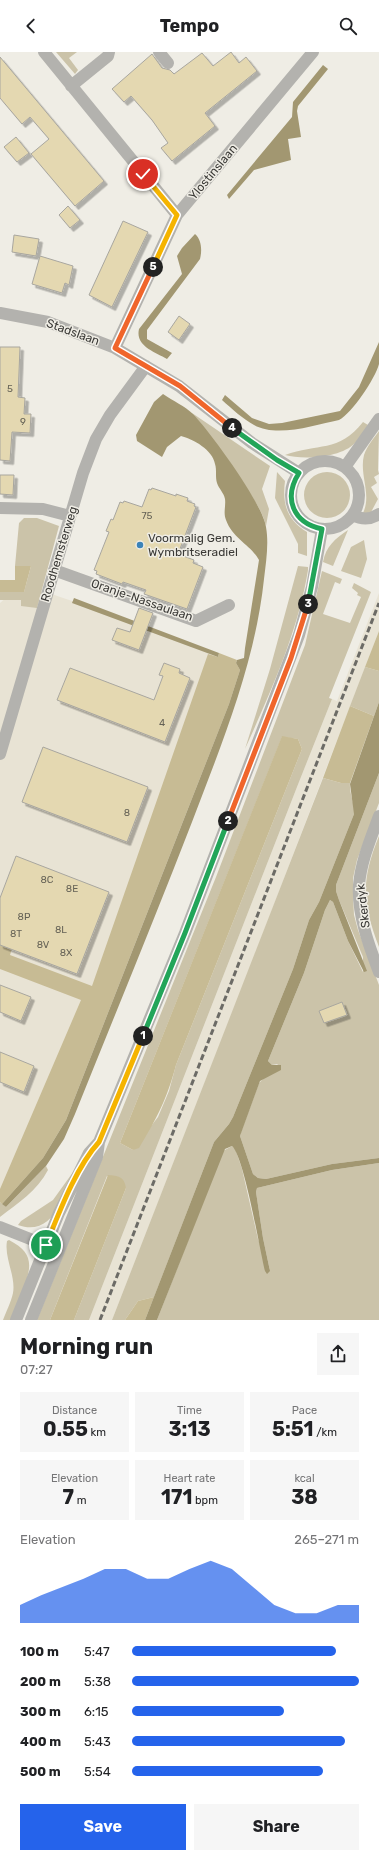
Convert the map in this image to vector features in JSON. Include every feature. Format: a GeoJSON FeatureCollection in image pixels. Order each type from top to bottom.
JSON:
{"type":"FeatureCollection","features":[{"type":"Feature","properties":{"kind":"street"},"geometry":{"type":"LineString","coordinates":[[44,52],[177,215]]}},
{"type":"Feature","properties":{"kind":"street"},"geometry":{"type":"LineString","coordinates":[[71,86],[108,56],[110,52]]}},
{"type":"Feature","properties":{"kind":"street"},"geometry":{"type":"LineString","coordinates":[[159,52],[168,62]]}},
{"type":"Feature","properties":{"kind":"street","name":"Ylostinslaan"},"geometry":{"type":"LineString","coordinates":[[115,348],[177,215],[313,52]]}},
{"type":"Feature","properties":{"kind":"street","name":"Stadslaan"},"geometry":{"type":"LineString","coordinates":[[0,313],[48,322],[115,348],[180,386],[252,443],[299,473]]}},
{"type":"Feature","properties":{"kind":"street","name":"Roodhemsterweg"},"geometry":{"type":"LineString","coordinates":[[0,754],[83,473],[96,439],[110,415],[146,366]]}},
{"type":"Feature","properties":{"kind":"street"},"geometry":{"type":"LineString","coordinates":[[345,467],[379,419]]}},
{"type":"Feature","properties":{"kind":"street"},"geometry":{"type":"LineString","coordinates":[[321,461],[329,461],[345,467],[351,472],[358,486],[359,501],[353,515],[339,526],[322,529],[306,524],[295,512],[292,504],[291,488],[299,473],[305,467],[321,461]]}},
{"type":"Feature","properties":{"kind":"street"},"geometry":{"type":"LineString","coordinates":[[0,508],[43,508],[70,516]]}},
{"type":"Feature","properties":{"kind":"street"},"geometry":{"type":"LineString","coordinates":[[353,515],[359,518],[368,519],[379,514]]}},
{"type":"Feature","properties":{"kind":"street"},"geometry":{"type":"LineString","coordinates":[[31,1320],[97,1157],[99,1142],[185,933],[291,658],[306,611],[322,529]]}},
{"type":"Feature","properties":{"kind":"street","name":"Oranje-Nassaulaan"},"geometry":{"type":"LineString","coordinates":[[54,570],[196,620],[229,605]]}},
{"type":"Feature","properties":{"kind":"street","name":"Skerdyk"},"geometry":{"type":"LineString","coordinates":[[379,816],[366,851],[359,886],[363,919],[379,972]]}},
{"type":"Feature","properties":{"kind":"street"},"geometry":{"type":"LineString","coordinates":[[16,1320],[59,1213],[89,1153],[99,1142]]}},
{"type":"Feature","properties":{"kind":"street"},"geometry":{"type":"LineString","coordinates":[[0,1227],[59,1250]]}},
{"type":"Feature","properties":{"kind":"shaded area"},"geometry":{"type":"Polygon","coordinates":[[[56,52],[77,52],[69,58],[78,70],[75,74],[56,52]]]}},
{"type":"Feature","properties":{"kind":"shaded area"},"geometry":{"type":"Polygon","coordinates":[[[323,65],[328,69],[298,106],[297,111],[301,137],[288,139],[291,160],[254,170],[229,199],[227,195],[292,117],[293,102],[323,65]]]}},
{"type":"Feature","properties":{"kind":"shaded area"},"geometry":{"type":"Polygon","coordinates":[[[195,234],[199,239],[201,246],[200,259],[147,330],[147,339],[172,353],[167,359],[147,348],[143,344],[140,340],[139,329],[182,274],[177,256],[195,234]]]}},
{"type":"Feature","properties":{"kind":"shaded area"},"geometry":{"type":"Polygon","coordinates":[[[379,342],[379,364],[373,378],[356,403],[339,420],[296,429],[263,429],[246,420],[222,400],[225,395],[252,418],[269,424],[282,423],[340,411],[359,387],[379,342]]]}},
{"type":"Feature","properties":{"kind":"shaded area"},"geometry":{"type":"Polygon","coordinates":[[[163,394],[190,411],[201,423],[235,469],[263,516],[267,533],[267,546],[260,611],[245,672],[226,733],[178,859],[75,1114],[64,1139],[46,1166],[6,1207],[2,1204],[43,1158],[66,1120],[229,704],[240,670],[236,663],[237,660],[244,658],[259,560],[229,527],[225,515],[224,497],[216,481],[215,464],[211,454],[207,450],[197,442],[181,436],[167,447],[162,457],[137,441],[136,435],[154,402],[163,394]]]}},
{"type":"Feature","properties":{"kind":"shaded area"},"geometry":{"type":"Polygon","coordinates":[[[192,413],[270,466],[262,489],[269,509],[266,526],[262,514],[252,496],[192,413]]]}},
{"type":"Feature","properties":{"kind":"shaded area"},"geometry":{"type":"Polygon","coordinates":[[[363,422],[368,425],[360,437],[349,448],[341,452],[331,455],[311,457],[293,457],[285,455],[336,443],[345,439],[354,432],[363,422]]]}},
{"type":"Feature","properties":{"kind":"shaded area"},"geometry":{"type":"Polygon","coordinates":[[[379,431],[379,474],[374,477],[377,483],[371,487],[378,499],[370,514],[363,513],[366,499],[363,470],[364,455],[379,431]]]}},
{"type":"Feature","properties":{"kind":"shaded area"},"geometry":{"type":"Polygon","coordinates":[[[277,472],[285,481],[284,497],[290,517],[307,532],[307,556],[298,553],[298,544],[275,498],[277,472]]]}},
{"type":"Feature","properties":{"kind":"shaded area"},"geometry":{"type":"Polygon","coordinates":[[[327,472],[340,476],[346,482],[350,495],[346,508],[340,514],[327,518],[314,514],[308,508],[304,495],[308,482],[314,476],[327,472]]]}},
{"type":"Feature","properties":{"kind":"shaded area"},"geometry":{"type":"Polygon","coordinates":[[[24,518],[37,518],[59,526],[37,608],[21,606],[21,600],[0,600],[0,592],[24,592],[31,566],[15,566],[19,523],[24,518]]]}},
{"type":"Feature","properties":{"kind":"shaded area"},"geometry":{"type":"Polygon","coordinates":[[[348,530],[333,566],[323,562],[324,556],[332,543],[348,530]]]}},
{"type":"Feature","properties":{"kind":"shaded area"},"geometry":{"type":"Polygon","coordinates":[[[364,540],[367,559],[361,578],[341,571],[351,547],[364,540]]]}},
{"type":"Feature","properties":{"kind":"shaded area"},"geometry":{"type":"Polygon","coordinates":[[[15,566],[31,566],[24,592],[0,592],[0,580],[15,580],[15,566]]]}},
{"type":"Feature","properties":{"kind":"shaded area"},"geometry":{"type":"Polygon","coordinates":[[[298,566],[308,567],[308,570],[298,616],[274,683],[245,749],[270,669],[298,566]]]}},
{"type":"Feature","properties":{"kind":"shaded area"},"geometry":{"type":"Polygon","coordinates":[[[322,571],[342,579],[340,584],[335,582],[323,614],[350,623],[361,597],[357,595],[358,593],[352,588],[354,583],[371,592],[329,698],[332,699],[89,1320],[74,1320],[126,1188],[107,1176],[50,1320],[37,1320],[216,877],[305,645],[322,571]],[[282,737],[120,1143],[133,1150],[158,1117],[169,1091],[176,1065],[302,749],[298,739],[282,737]]]}},
{"type":"Feature","properties":{"kind":"shaded area"},"geometry":{"type":"Polygon","coordinates":[[[22,584],[75,602],[245,666],[42,1165],[0,1210],[0,603],[22,584]]]}},
{"type":"Feature","properties":{"kind":"shaded area"},"geometry":{"type":"Polygon","coordinates":[[[379,593],[379,631],[112,1320],[89,1320],[332,699],[337,701],[379,593]]]}},
{"type":"Feature","properties":{"kind":"shaded area"},"geometry":{"type":"Polygon","coordinates":[[[74,598],[219,653],[218,657],[72,603],[74,598]]]}},
{"type":"Feature","properties":{"kind":"shaded area"},"geometry":{"type":"Polygon","coordinates":[[[379,631],[379,671],[365,667],[379,631]]]}},
{"type":"Feature","properties":{"kind":"shaded area"},"geometry":{"type":"Polygon","coordinates":[[[219,653],[237,660],[236,663],[240,670],[229,704],[66,1120],[43,1158],[2,1204],[0,1202],[0,1189],[81,1000],[0,969],[0,904],[23,914],[10,955],[92,986],[208,654],[218,657],[219,653]]]}},
{"type":"Feature","properties":{"kind":"shaded area"},"geometry":{"type":"Polygon","coordinates":[[[365,667],[379,671],[379,702],[374,716],[350,706],[365,667]]]}},
{"type":"Feature","properties":{"kind":"shaded area"},"geometry":{"type":"Polygon","coordinates":[[[379,702],[379,773],[336,885],[339,900],[367,971],[364,972],[348,941],[333,902],[330,900],[325,910],[304,973],[268,1061],[272,1065],[281,1065],[281,1070],[260,1081],[240,1136],[253,1174],[258,1178],[266,1179],[332,1164],[379,1158],[379,1163],[332,1170],[257,1188],[256,1192],[263,1238],[270,1271],[267,1274],[265,1271],[242,1167],[237,1153],[232,1146],[225,1149],[157,1320],[145,1320],[214,1142],[233,1117],[293,969],[309,920],[319,902],[354,814],[350,784],[379,702]]]}},
{"type":"Feature","properties":{"kind":"shaded area"},"geometry":{"type":"Polygon","coordinates":[[[350,706],[374,716],[350,783],[341,783],[323,778],[350,706]]]}},
{"type":"Feature","properties":{"kind":"shaded area"},"geometry":{"type":"Polygon","coordinates":[[[282,736],[298,739],[302,749],[176,1065],[165,1098],[156,1118],[139,1148],[133,1150],[120,1143],[282,736]]]}},
{"type":"Feature","properties":{"kind":"shaded area"},"geometry":{"type":"Polygon","coordinates":[[[379,773],[379,803],[357,860],[353,878],[353,896],[354,915],[358,930],[379,985],[379,1158],[332,1164],[266,1179],[258,1178],[253,1174],[240,1136],[241,1132],[259,1083],[278,1064],[272,1065],[268,1061],[304,973],[325,910],[330,900],[333,902],[348,941],[363,972],[363,957],[339,900],[336,885],[379,773]]]}},
{"type":"Feature","properties":{"kind":"shaded area"},"geometry":{"type":"Polygon","coordinates":[[[323,778],[341,783],[350,783],[354,814],[319,902],[309,920],[293,969],[233,1117],[214,1142],[154,1297],[138,1301],[125,1320],[112,1320],[323,778]]]}},
{"type":"Feature","properties":{"kind":"shaded area"},"geometry":{"type":"Polygon","coordinates":[[[379,836],[379,947],[369,917],[366,891],[369,866],[379,836]]]}},
{"type":"Feature","properties":{"kind":"shaded area"},"geometry":{"type":"Polygon","coordinates":[[[232,1146],[235,1148],[242,1169],[258,1239],[270,1271],[263,1238],[256,1192],[257,1188],[332,1170],[379,1163],[379,1320],[157,1320],[223,1151],[232,1146]]]}},
{"type":"Feature","properties":{"kind":"shaded area"},"geometry":{"type":"Polygon","coordinates":[[[46,1166],[48,1170],[33,1190],[0,1217],[0,1202],[6,1207],[46,1166]]]}},
{"type":"Feature","properties":{"kind":"shaded area"},"geometry":{"type":"Polygon","coordinates":[[[76,1168],[62,1200],[56,1211],[49,1219],[41,1225],[30,1227],[18,1225],[21,1221],[53,1200],[76,1168]]]}},
{"type":"Feature","properties":{"kind":"shaded area"},"geometry":{"type":"Polygon","coordinates":[[[108,1175],[120,1177],[124,1181],[126,1188],[74,1320],[50,1320],[108,1175]]]}},
{"type":"Feature","properties":{"kind":"shaded area"},"geometry":{"type":"Polygon","coordinates":[[[9,1240],[23,1250],[27,1255],[29,1267],[13,1320],[3,1320],[13,1293],[13,1280],[7,1254],[7,1241],[9,1240]]]}},
{"type":"Feature","properties":{"kind":"shaded area"},"geometry":{"type":"Polygon","coordinates":[[[154,1297],[145,1320],[125,1320],[138,1301],[154,1297]]]}},
{"type":"Feature","properties":{"kind":"building"},"geometry":{"type":"Polygon","coordinates":[[[231,52],[239,63],[246,57],[257,71],[205,113],[215,126],[172,161],[161,148],[168,143],[152,120],[131,96],[124,102],[112,89],[152,54],[162,68],[170,70],[174,74],[202,53],[213,66],[231,52]]]}},
{"type":"Feature","properties":{"kind":"building"},"geometry":{"type":"Polygon","coordinates":[[[0,57],[104,181],[75,206],[31,154],[49,139],[30,117],[22,124],[0,98],[0,57]]]}},
{"type":"Feature","properties":{"kind":"building"},"geometry":{"type":"Polygon","coordinates":[[[16,137],[29,153],[17,162],[4,147],[16,137]]]}},
{"type":"Feature","properties":{"kind":"building"},"geometry":{"type":"Polygon","coordinates":[[[68,206],[80,220],[70,228],[59,215],[68,206]]]}},
{"type":"Feature","properties":{"kind":"building"},"geometry":{"type":"Polygon","coordinates":[[[123,221],[148,232],[112,307],[89,295],[123,221]]]}},
{"type":"Feature","properties":{"kind":"building"},"geometry":{"type":"Polygon","coordinates":[[[14,235],[39,239],[36,256],[12,252],[14,235]]]}},
{"type":"Feature","properties":{"kind":"building"},"geometry":{"type":"Polygon","coordinates":[[[40,256],[73,266],[69,285],[65,283],[62,293],[32,284],[40,256]]]}},
{"type":"Feature","properties":{"kind":"building"},"geometry":{"type":"Polygon","coordinates":[[[179,316],[190,324],[179,340],[168,332],[179,316]]]}},
{"type":"Feature","properties":{"kind":"building"},"geometry":{"type":"Polygon","coordinates":[[[0,347],[20,347],[18,397],[25,398],[24,414],[31,414],[30,433],[12,432],[10,461],[0,460],[0,347]]]}},
{"type":"Feature","properties":{"kind":"building"},"geometry":{"type":"Polygon","coordinates":[[[0,475],[14,475],[13,495],[0,494],[0,475]]]}},
{"type":"Feature","properties":{"kind":"building","name":"Voormalig Gem. Wymbritseradiel"},"geometry":{"type":"Polygon","coordinates":[[[152,488],[176,496],[176,494],[188,498],[187,501],[195,504],[194,506],[196,507],[178,554],[194,560],[193,563],[203,567],[187,609],[144,594],[146,590],[123,582],[122,584],[96,574],[97,571],[94,570],[109,532],[106,531],[111,519],[113,520],[120,502],[123,503],[124,501],[142,507],[149,489],[151,490],[152,488]]]}},
{"type":"Feature","properties":{"kind":"building"},"geometry":{"type":"Polygon","coordinates":[[[139,608],[153,613],[139,650],[112,640],[117,628],[130,632],[139,608]]]}},
{"type":"Feature","properties":{"kind":"building"},"geometry":{"type":"Polygon","coordinates":[[[164,663],[180,669],[179,673],[190,678],[165,742],[57,700],[70,668],[154,700],[163,676],[159,675],[164,663]]]}},
{"type":"Feature","properties":{"kind":"building"},"geometry":{"type":"Polygon","coordinates":[[[43,747],[148,787],[127,842],[22,802],[43,747]]]}},
{"type":"Feature","properties":{"kind":"building"},"geometry":{"type":"Polygon","coordinates":[[[16,856],[109,892],[77,974],[0,945],[0,898],[16,856]]]}},
{"type":"Feature","properties":{"kind":"building"},"geometry":{"type":"Polygon","coordinates":[[[0,985],[31,997],[21,1021],[0,1012],[0,985]]]}},
{"type":"Feature","properties":{"kind":"building"},"geometry":{"type":"Polygon","coordinates":[[[342,1002],[347,1015],[324,1023],[319,1011],[342,1002]]]}},
{"type":"Feature","properties":{"kind":"building"},"geometry":{"type":"Polygon","coordinates":[[[0,1052],[34,1066],[24,1092],[0,1082],[0,1052]]]}},
{"type":"Feature","properties":{"kind":"railway"},"geometry":{"type":"LineString","coordinates":[[100,1320],[379,603]]}},
{"type":"Feature","properties":{"kind":"place","name":"Voormalig Gem. Wymbritseradiel"},"geometry":{"type":"Point","coordinates":[140,545]}},
{"type":"Feature","properties":{"kind":"route"},"geometry":{"type":"LineString","coordinates":[[46,1245],[59,1213],[89,1153],[99,1142],[185,933],[299,635],[312,587],[322,529],[306,524],[295,512],[292,504],[291,488],[299,473],[252,443],[180,386],[115,348],[177,215],[143,174]]}}]}
